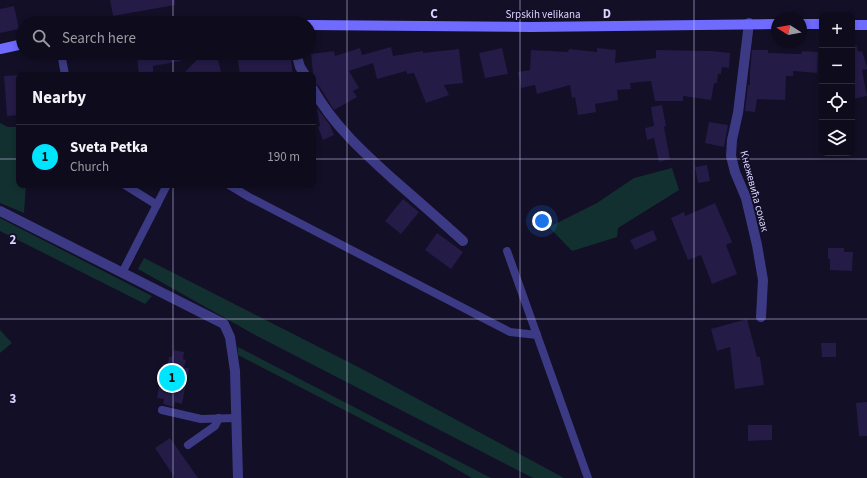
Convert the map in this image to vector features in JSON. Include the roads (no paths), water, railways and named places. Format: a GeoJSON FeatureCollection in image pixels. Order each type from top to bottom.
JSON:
{"type":"FeatureCollection","features":[{"type":"Feature","properties":{"kind":"main road","name":"Srpskih velikana"},"geometry":{"type":"LineString","coordinates":[[316,24],[531,27],[771,24]]}},
{"type":"Feature","properties":{"kind":"main road"},"geometry":{"type":"LineString","coordinates":[[807,24],[819,24]]}},
{"type":"Feature","properties":{"kind":"main road"},"geometry":{"type":"LineString","coordinates":[[855,25],[867,25]]}},
{"type":"Feature","properties":{"kind":"main road"},"geometry":{"type":"LineString","coordinates":[[0,49],[16,46]]}},
{"type":"Feature","properties":{"kind":"street","name":"Кнежевића сокак"},"geometry":{"type":"LineString","coordinates":[[750,23],[738,113],[732,140],[731,156],[735,172],[746,198],[757,245],[763,280],[761,317]]}},
{"type":"Feature","properties":{"kind":"street"},"geometry":{"type":"LineString","coordinates":[[298,60],[303,72]]}},
{"type":"Feature","properties":{"kind":"street"},"geometry":{"type":"LineString","coordinates":[[316,94],[325,110],[358,146],[463,241]]}},
{"type":"Feature","properties":{"kind":"street"},"geometry":{"type":"LineString","coordinates":[[0,211],[224,324],[230,337],[235,371],[238,478]]}},
{"type":"Feature","properties":{"kind":"lane"},"geometry":{"type":"LineString","coordinates":[[62,60],[64,72]]}},
{"type":"Feature","properties":{"kind":"lane"},"geometry":{"type":"LineString","coordinates":[[130,188],[157,205]]}},
{"type":"Feature","properties":{"kind":"lane"},"geometry":{"type":"LineString","coordinates":[[122,273],[166,188]]}},
{"type":"Feature","properties":{"kind":"lane"},"geometry":{"type":"LineString","coordinates":[[233,188],[510,332],[537,335]]}},
{"type":"Feature","properties":{"kind":"lane"},"geometry":{"type":"LineString","coordinates":[[507,251],[588,478]]}},
{"type":"Feature","properties":{"kind":"lane"},"geometry":{"type":"LineString","coordinates":[[162,410],[201,419],[236,418]]}},
{"type":"Feature","properties":{"kind":"lane"},"geometry":{"type":"LineString","coordinates":[[188,445],[215,426],[219,418]]}},
{"type":"Feature","properties":{"kind":"place","name":"Sveta Petka"},"geometry":{"type":"Point","coordinates":[172,378]}}]}
